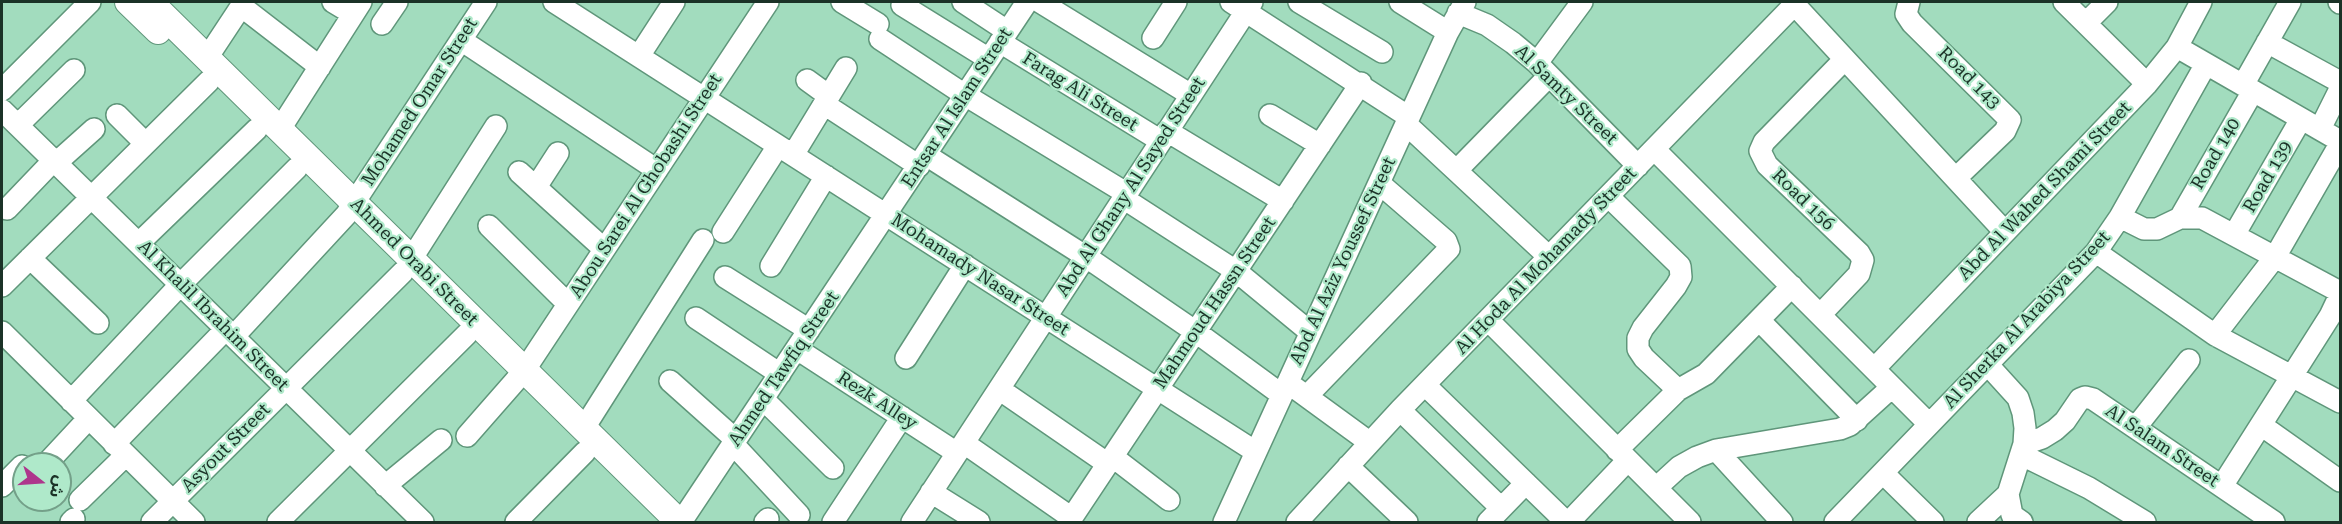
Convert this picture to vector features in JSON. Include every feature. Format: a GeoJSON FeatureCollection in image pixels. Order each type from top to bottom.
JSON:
{"type":"FeatureCollection","features":[{"type":"Feature","properties":{"kind":"street"},"geometry":{"type":"LineString","coordinates":[[2,90],[90,2]]}},
{"type":"Feature","properties":{"kind":"street","name":"Ahmed Orabi Street"},"geometry":{"type":"LineString","coordinates":[[128,2],[208,69],[585,440],[680,522]]}},
{"type":"Feature","properties":{"kind":"street","name":"Ahmed Orabi Street"},"geometry":{"type":"LineString","coordinates":[[150,2],[208,69]]}},
{"type":"Feature","properties":{"kind":"street"},"geometry":{"type":"LineString","coordinates":[[139,243],[269,129],[320,67],[357,8],[333,2]]}},
{"type":"Feature","properties":{"kind":"street"},"geometry":{"type":"LineString","coordinates":[[382,24],[397,2]]}},
{"type":"Feature","properties":{"kind":"street","name":"Mohamed Omar Street"},"geometry":{"type":"LineString","coordinates":[[75,514],[120,449],[350,209],[486,2]]}},
{"type":"Feature","properties":{"kind":"street"},"geometry":{"type":"LineString","coordinates":[[639,56],[674,2]]}},
{"type":"Feature","properties":{"kind":"street","name":"Abou Sarei Al Ghobashi Street"},"geometry":{"type":"LineString","coordinates":[[467,436],[519,376],[768,2]]}},
{"type":"Feature","properties":{"kind":"street"},"geometry":{"type":"LineString","coordinates":[[842,2],[965,95],[1125,196],[1236,271],[1310,332]]}},
{"type":"Feature","properties":{"kind":"street"},"geometry":{"type":"LineString","coordinates":[[963,2],[998,44]]}},
{"type":"Feature","properties":{"kind":"street","name":"Entsar Al Islam Street"},"geometry":{"type":"LineString","coordinates":[[887,215],[1027,2]]}},
{"type":"Feature","properties":{"kind":"street"},"geometry":{"type":"LineString","coordinates":[[1041,2],[1191,95]]}},
{"type":"Feature","properties":{"kind":"street"},"geometry":{"type":"LineString","coordinates":[[1153,38],[1176,2]]}},
{"type":"Feature","properties":{"kind":"street"},"geometry":{"type":"LineString","coordinates":[[1299,2],[1382,52]]}},
{"type":"Feature","properties":{"kind":"street"},"geometry":{"type":"LineString","coordinates":[[1400,2],[1448,32]]}},
{"type":"Feature","properties":{"kind":"street"},"geometry":{"type":"LineString","coordinates":[[1457,170],[1543,70],[1582,2]]}},
{"type":"Feature","properties":{"kind":"street","name":"Road 143"},"geometry":{"type":"LineString","coordinates":[[1909,2],[1906,14],[1912,23],[2010,120],[2006,131],[1956,178]]}},
{"type":"Feature","properties":{"kind":"street"},"geometry":{"type":"LineString","coordinates":[[2064,2],[2147,84]]}},
{"type":"Feature","properties":{"kind":"street"},"geometry":{"type":"LineString","coordinates":[[2086,23],[2107,2]]}},
{"type":"Feature","properties":{"kind":"street","name":"Abd Al Wahed Shami Street"},"geometry":{"type":"LineString","coordinates":[[1874,369],[2147,84],[2177,47],[2201,2]]}},
{"type":"Feature","properties":{"kind":"street","name":"Road 140"},"geometry":{"type":"LineString","coordinates":[[2180,218],[2248,88],[2267,42],[2290,2]]}},
{"type":"Feature","properties":{"kind":"street"},"geometry":{"type":"LineString","coordinates":[[1796,3],[2005,232]]}},
{"type":"Feature","properties":{"kind":"street","name":"Al Hoda Al Mohamady Street"},"geometry":{"type":"LineString","coordinates":[[1306,519],[1369,442],[1796,3]]}},
{"type":"Feature","properties":{"kind":"street"},"geometry":{"type":"LineString","coordinates":[[2,286],[145,143],[208,69],[243,4],[320,67]]}},
{"type":"Feature","properties":{"kind":"street","name":"Mohamady Nasar Street"},"geometry":{"type":"LineString","coordinates":[[562,4],[704,98],[1256,452]]}},
{"type":"Feature","properties":{"kind":"street"},"geometry":{"type":"LineString","coordinates":[[902,5],[998,44]]}},
{"type":"Feature","properties":{"kind":"street"},"geometry":{"type":"LineString","coordinates":[[1243,5],[1361,83],[1408,121],[1548,256]]}},
{"type":"Feature","properties":{"kind":"street","name":"Abd Al Ghany Al Sayed Street"},"geometry":{"type":"LineString","coordinates":[[912,522],[1191,95],[1243,5]]}},
{"type":"Feature","properties":{"kind":"street","name":"Abd Al Aziz Youssef Street"},"geometry":{"type":"LineString","coordinates":[[1224,522],[1461,8]]}},
{"type":"Feature","properties":{"kind":"street","name":"Al Samty Street"},"geometry":{"type":"LineString","coordinates":[[1461,8],[1513,43],[1638,166]]}},
{"type":"Feature","properties":{"kind":"street"},"geometry":{"type":"LineString","coordinates":[[461,40],[657,170]]}},
{"type":"Feature","properties":{"kind":"street"},"geometry":{"type":"LineString","coordinates":[[2267,42],[2339,92]]}},
{"type":"Feature","properties":{"kind":"street","name":"Farag Ali Street"},"geometry":{"type":"LineString","coordinates":[[998,44],[1282,201]]}},
{"type":"Feature","properties":{"kind":"street"},"geometry":{"type":"LineString","coordinates":[[2177,47],[2340,143],[2275,257],[2215,335]]}},
{"type":"Feature","properties":{"kind":"street","name":"Road 156"},"geometry":{"type":"LineString","coordinates":[[1820,315],[1859,274],[1863,267],[1863,260],[1859,253],[1767,165],[1760,151],[1764,142],[1845,59]]}},
{"type":"Feature","properties":{"kind":"street","name":"Al Sherka Al Arabiya Street"},"geometry":{"type":"LineString","coordinates":[[1835,522],[2096,252],[2120,217],[2206,64]]}},
{"type":"Feature","properties":{"kind":"street"},"geometry":{"type":"LineString","coordinates":[[516,522],[585,440],[713,236],[827,100],[846,68]]}},
{"type":"Feature","properties":{"kind":"street"},"geometry":{"type":"LineString","coordinates":[[6,115],[74,70]]}},
{"type":"Feature","properties":{"kind":"street"},"geometry":{"type":"LineString","coordinates":[[807,80],[827,100],[922,160],[1085,256],[1196,332],[1285,389],[1307,396],[1369,442]]}},
{"type":"Feature","properties":{"kind":"street","name":"Mahmoud Hassn Street"},"geometry":{"type":"LineString","coordinates":[[1071,520],[1361,83]]}},
{"type":"Feature","properties":{"kind":"street","name":"Road 139"},"geometry":{"type":"LineString","coordinates":[[2234,235],[2311,124],[2339,92]]}},
{"type":"Feature","properties":{"kind":"street","name":"Al Khalil Ibrahim Street"},"geometry":{"type":"LineString","coordinates":[[6,115],[92,196],[423,522]]}},
{"type":"Feature","properties":{"kind":"street"},"geometry":{"type":"LineString","coordinates":[[117,115],[145,143]]}},
{"type":"Feature","properties":{"kind":"street"},"geometry":{"type":"LineString","coordinates":[[1270,115],[1320,145]]}},
{"type":"Feature","properties":{"kind":"street","name":"Asyout Street"},"geometry":{"type":"LineString","coordinates":[[152,522],[408,265],[496,126]]}},
{"type":"Feature","properties":{"kind":"street"},"geometry":{"type":"LineString","coordinates":[[7,209],[55,161],[94,129]]}},
{"type":"Feature","properties":{"kind":"street","name":"Ahmed Orabi Street"},"geometry":{"type":"LineString","coordinates":[[269,129],[297,168],[350,209]]}},
{"type":"Feature","properties":{"kind":"street"},"geometry":{"type":"LineString","coordinates":[[1654,149],[1929,424]]}},
{"type":"Feature","properties":{"kind":"street"},"geometry":{"type":"LineString","coordinates":[[536,187],[558,153]]}},
{"type":"Feature","properties":{"kind":"street"},"geometry":{"type":"LineString","coordinates":[[71,401],[181,284],[297,168]]}},
{"type":"Feature","properties":{"kind":"street"},"geometry":{"type":"LineString","coordinates":[[519,172],[604,249]]}},
{"type":"Feature","properties":{"kind":"street"},"geometry":{"type":"LineString","coordinates":[[771,266],[826,176]]}},
{"type":"Feature","properties":{"kind":"street"},"geometry":{"type":"LineString","coordinates":[[1307,396],[1449,249],[1446,241],[1379,183]]}},
{"type":"Feature","properties":{"kind":"street"},"geometry":{"type":"LineString","coordinates":[[1609,197],[1680,266],[1681,277],[1676,286],[1642,328],[1638,338],[1638,349],[1644,358],[1678,390]]}},
{"type":"Feature","properties":{"kind":"street","name":"Ahmed Tawfiq Street"},"geometry":{"type":"LineString","coordinates":[[680,522],[887,215]]}},
{"type":"Feature","properties":{"kind":"street"},"geometry":{"type":"LineString","coordinates":[[2120,217],[2144,229],[2157,229],[2180,218],[2202,218],[2340,293],[2335,319],[2291,377],[2222,486]]}},
{"type":"Feature","properties":{"kind":"street"},"geometry":{"type":"LineString","coordinates":[[489,226],[568,304]]}},
{"type":"Feature","properties":{"kind":"street"},"geometry":{"type":"LineString","coordinates":[[2096,252],[2215,335],[2340,402]]}},
{"type":"Feature","properties":{"kind":"street"},"geometry":{"type":"LineString","coordinates":[[30,258],[98,323]]}},
{"type":"Feature","properties":{"kind":"street","name":"Ahmed Orabi Street"},"geometry":{"type":"LineString","coordinates":[[408,265],[466,334],[519,376]]}},
{"type":"Feature","properties":{"kind":"street"},"geometry":{"type":"LineString","coordinates":[[906,358],[965,265]]}},
{"type":"Feature","properties":{"kind":"street"},"geometry":{"type":"LineString","coordinates":[[725,277],[809,330]]}},
{"type":"Feature","properties":{"kind":"street"},"geometry":{"type":"LineString","coordinates":[[1425,385],[1568,522],[1678,390],[1706,374],[1792,286]]}},
{"type":"Feature","properties":{"kind":"street"},"geometry":{"type":"LineString","coordinates":[[696,318],[780,374]]}},
{"type":"Feature","properties":{"kind":"street"},"geometry":{"type":"LineString","coordinates":[[1488,320],[1690,522]]}},
{"type":"Feature","properties":{"kind":"street"},"geometry":{"type":"LineString","coordinates":[[1759,320],[1857,420]]}},
{"type":"Feature","properties":{"kind":"street"},"geometry":{"type":"LineString","coordinates":[[2,332],[194,522]]}},
{"type":"Feature","properties":{"kind":"street"},"geometry":{"type":"LineString","coordinates":[[278,522],[466,334]]}},
{"type":"Feature","properties":{"kind":"street","name":"Rezk Alley"},"geometry":{"type":"LineString","coordinates":[[797,349],[902,417],[960,448],[1071,520]]}},
{"type":"Feature","properties":{"kind":"street"},"geometry":{"type":"LineString","coordinates":[[2136,427],[2189,360]]}},
{"type":"Feature","properties":{"kind":"street"},"geometry":{"type":"LineString","coordinates":[[1978,522],[2008,494],[2023,450],[2024,421],[2018,398],[1988,365]]}},
{"type":"Feature","properties":{"kind":"street"},"geometry":{"type":"LineString","coordinates":[[670,381],[734,442],[799,515]]}},
{"type":"Feature","properties":{"kind":"street"},"geometry":{"type":"LineString","coordinates":[[1656,488],[1679,467],[1697,456],[1716,450],[1840,429],[1857,420],[1892,387]]}},
{"type":"Feature","properties":{"kind":"street"},"geometry":{"type":"LineString","coordinates":[[999,389],[1169,500]]}},
{"type":"Feature","properties":{"kind":"street","name":"Al Salam Street"},"geometry":{"type":"LineString","coordinates":[[2023,450],[2055,430],[2065,421],[2080,399],[2085,397],[2100,403],[2274,522]]}},
{"type":"Feature","properties":{"kind":"street"},"geometry":{"type":"LineString","coordinates":[[763,399],[833,468]]}},
{"type":"Feature","properties":{"kind":"street"},"geometry":{"type":"LineString","coordinates":[[1400,410],[1495,515],[1526,483]]}},
{"type":"Feature","properties":{"kind":"street"},"geometry":{"type":"LineString","coordinates":[[833,522],[902,417]]}},
{"type":"Feature","properties":{"kind":"street"},"geometry":{"type":"LineString","coordinates":[[57,452],[89,418]]}},
{"type":"Feature","properties":{"kind":"street"},"geometry":{"type":"LineString","coordinates":[[2261,425],[2340,481]]}},
{"type":"Feature","properties":{"kind":"street"},"geometry":{"type":"LineString","coordinates":[[386,486],[441,440]]}},
{"type":"Feature","properties":{"kind":"street","name":"Ahmed Orabi Street"},"geometry":{"type":"LineString","coordinates":[[585,440],[656,522]]}},
{"type":"Feature","properties":{"kind":"street"},"geometry":{"type":"LineString","coordinates":[[1716,450],[1782,522]]}},
{"type":"Feature","properties":{"kind":"street"},"geometry":{"type":"LineString","coordinates":[[2023,450],[2145,522]]}},
{"type":"Feature","properties":{"kind":"street"},"geometry":{"type":"LineString","coordinates":[[1348,466],[1407,522]]}},
{"type":"Feature","properties":{"kind":"street"},"geometry":{"type":"LineString","coordinates":[[1883,473],[1933,522]]}},
{"type":"Feature","properties":{"kind":"street"},"geometry":{"type":"LineString","coordinates":[[932,492],[979,522]]}},
{"type":"Feature","properties":{"kind":"street"},"geometry":{"type":"LineString","coordinates":[[2008,494],[2012,515],[2022,522]]}}]}
